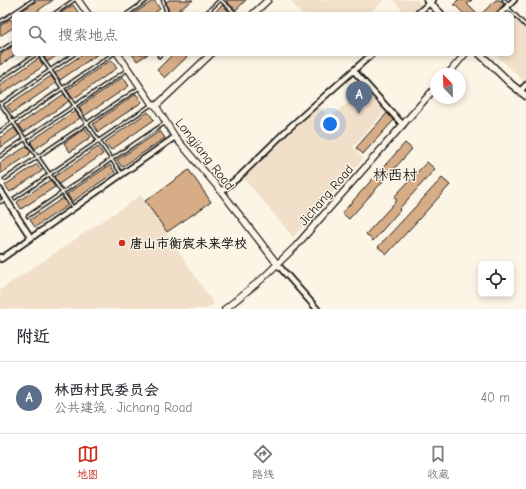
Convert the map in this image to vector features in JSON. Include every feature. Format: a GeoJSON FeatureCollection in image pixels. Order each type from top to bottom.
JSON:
{"type":"FeatureCollection","features":[{"type":"Feature","properties":{"kind":"main road"},"geometry":{"type":"LineString","coordinates":[[430,1],[439,12]]}},
{"type":"Feature","properties":{"kind":"main road"},"geometry":{"type":"LineString","coordinates":[[482,56],[526,96]]}},
{"type":"Feature","properties":{"kind":"street"},"geometry":{"type":"LineString","coordinates":[[78,0],[87,12]]}},
{"type":"Feature","properties":{"kind":"street"},"geometry":{"type":"LineString","coordinates":[[255,12],[268,0]]}},
{"type":"Feature","properties":{"kind":"street"},"geometry":{"type":"LineString","coordinates":[[502,12],[514,0]]}},
{"type":"Feature","properties":{"kind":"street"},"geometry":{"type":"LineString","coordinates":[[419,12],[430,1]]}},
{"type":"Feature","properties":{"kind":"street","name":"Longjiang Road"},"geometry":{"type":"LineString","coordinates":[[119,56],[175,137],[221,192],[278,265]]}},
{"type":"Feature","properties":{"kind":"street"},"geometry":{"type":"LineString","coordinates":[[154,105],[209,56]]}},
{"type":"Feature","properties":{"kind":"street"},"geometry":{"type":"LineString","coordinates":[[221,192],[239,177],[289,128],[370,56]]}},
{"type":"Feature","properties":{"kind":"street"},"geometry":{"type":"LineString","coordinates":[[453,68],[463,56]]}},
{"type":"Feature","properties":{"kind":"street"},"geometry":{"type":"LineString","coordinates":[[354,71],[403,125]]}},
{"type":"Feature","properties":{"kind":"street"},"geometry":{"type":"LineString","coordinates":[[520,91],[526,85]]}},
{"type":"Feature","properties":{"kind":"street","name":"Jichang Road"},"geometry":{"type":"LineString","coordinates":[[225,309],[278,265],[430,94]]}},
{"type":"Feature","properties":{"kind":"street"},"geometry":{"type":"LineString","coordinates":[[0,257],[1,259],[175,137]]}},
{"type":"Feature","properties":{"kind":"street"},"geometry":{"type":"LineString","coordinates":[[0,190],[31,238]]}},
{"type":"Feature","properties":{"kind":"street"},"geometry":{"type":"LineString","coordinates":[[278,265],[317,309]]}},
{"type":"Feature","properties":{"kind":"lane"},"geometry":{"type":"LineString","coordinates":[[15,12],[33,0]]}},
{"type":"Feature","properties":{"kind":"lane"},"geometry":{"type":"LineString","coordinates":[[57,12],[74,0]]}},
{"type":"Feature","properties":{"kind":"lane"},"geometry":{"type":"LineString","coordinates":[[130,12],[147,0]]}},
{"type":"Feature","properties":{"kind":"lane"},"geometry":{"type":"LineString","coordinates":[[163,0],[166,12]]}},
{"type":"Feature","properties":{"kind":"lane"},"geometry":{"type":"LineString","coordinates":[[207,12],[220,0],[234,12]]}},
{"type":"Feature","properties":{"kind":"lane"},"geometry":{"type":"LineString","coordinates":[[504,0],[513,12]]}},
{"type":"Feature","properties":{"kind":"lane"},"geometry":{"type":"LineString","coordinates":[[514,13],[526,26]]}},
{"type":"Feature","properties":{"kind":"lane"},"geometry":{"type":"LineString","coordinates":[[0,22],[12,14]]}},
{"type":"Feature","properties":{"kind":"lane"},"geometry":{"type":"LineString","coordinates":[[0,51],[12,43]]}},
{"type":"Feature","properties":{"kind":"lane"},"geometry":{"type":"LineString","coordinates":[[0,79],[35,56]]}},
{"type":"Feature","properties":{"kind":"lane"},"geometry":{"type":"LineString","coordinates":[[40,56],[122,174]]}},
{"type":"Feature","properties":{"kind":"lane"},"geometry":{"type":"LineString","coordinates":[[71,56],[0,104],[73,208]]}},
{"type":"Feature","properties":{"kind":"lane"},"geometry":{"type":"LineString","coordinates":[[0,131],[110,56]]}},
{"type":"Feature","properties":{"kind":"lane"},"geometry":{"type":"LineString","coordinates":[[0,156],[129,69]]}},
{"type":"Feature","properties":{"kind":"lane"},"geometry":{"type":"LineString","coordinates":[[5,179],[141,86]]}},
{"type":"Feature","properties":{"kind":"lane"},"geometry":{"type":"LineString","coordinates":[[15,198],[154,105]]}},
{"type":"Feature","properties":{"kind":"lane"},"geometry":{"type":"LineString","coordinates":[[28,216],[166,122]]}},
{"type":"Feature","properties":{"kind":"lane"},"geometry":{"type":"LineString","coordinates":[[0,202],[6,199]]}},
{"type":"Feature","properties":{"kind":"shaded area"},"geometry":{"type":"Polygon","coordinates":[[[290,0],[384,0],[370,12],[299,12],[290,0]]]}},
{"type":"Feature","properties":{"kind":"shaded area"},"geometry":{"type":"Polygon","coordinates":[[[393,0],[417,0],[422,5],[414,12],[404,12],[393,0]]]}},
{"type":"Feature","properties":{"kind":"shaded area"},"geometry":{"type":"Polygon","coordinates":[[[514,14],[526,26],[526,83],[497,56],[514,56],[514,14]]]}},
{"type":"Feature","properties":{"kind":"shaded area"},"geometry":{"type":"Polygon","coordinates":[[[366,87],[386,110],[353,147],[363,159],[293,237],[242,176],[318,105],[330,118],[366,87]]]}},
{"type":"Feature","properties":{"kind":"shaded area","name":"唐山市衡宸未来学校"},"geometry":{"type":"Polygon","coordinates":[[[141,195],[214,304],[206,309],[0,309],[0,290],[141,195]]]}},
{"type":"Feature","properties":{"kind":"building"},"geometry":{"type":"Polygon","coordinates":[[[38,0],[53,0],[36,12],[20,12],[38,0]]]}},
{"type":"Feature","properties":{"kind":"building"},"geometry":{"type":"Polygon","coordinates":[[[154,0],[160,9],[156,12],[136,12],[154,0]]]}},
{"type":"Feature","properties":{"kind":"building"},"geometry":{"type":"Polygon","coordinates":[[[169,0],[193,0],[176,12],[169,12],[166,2],[169,0]]]}},
{"type":"Feature","properties":{"kind":"building"},"geometry":{"type":"Polygon","coordinates":[[[246,0],[236,10],[226,1],[246,0]]]}},
{"type":"Feature","properties":{"kind":"building"},"geometry":{"type":"Polygon","coordinates":[[[458,0],[472,0],[467,4],[475,12],[462,12],[454,4],[458,0]]]}},
{"type":"Feature","properties":{"kind":"building"},"geometry":{"type":"Polygon","coordinates":[[[496,0],[500,0],[504,4],[497,12],[483,12],[496,0]]]}},
{"type":"Feature","properties":{"kind":"building"},"geometry":{"type":"Polygon","coordinates":[[[73,5],[78,12],[62,12],[73,5]]]}},
{"type":"Feature","properties":{"kind":"building"},"geometry":{"type":"Polygon","coordinates":[[[222,5],[230,12],[215,12],[222,5]]]}},
{"type":"Feature","properties":{"kind":"building"},"geometry":{"type":"Polygon","coordinates":[[[10,19],[12,22],[12,28],[0,36],[0,26],[10,19]]]}},
{"type":"Feature","properties":{"kind":"building"},"geometry":{"type":"Polygon","coordinates":[[[12,46],[12,56],[14,56],[0,65],[0,55],[12,46]]]}},
{"type":"Feature","properties":{"kind":"building"},"geometry":{"type":"Polygon","coordinates":[[[44,56],[56,56],[47,62],[44,56]]]}},
{"type":"Feature","properties":{"kind":"building"},"geometry":{"type":"Polygon","coordinates":[[[80,56],[95,56],[60,80],[55,73],[80,56]]]}},
{"type":"Feature","properties":{"kind":"building"},"geometry":{"type":"Polygon","coordinates":[[[133,56],[145,56],[137,61],[133,56]]]}},
{"type":"Feature","properties":{"kind":"building"},"geometry":{"type":"Polygon","coordinates":[[[171,56],[188,56],[165,78],[157,70],[171,56]]]}},
{"type":"Feature","properties":{"kind":"building"},"geometry":{"type":"Polygon","coordinates":[[[39,58],[43,65],[42,67],[0,95],[0,85],[39,58]]]}},
{"type":"Feature","properties":{"kind":"building"},"geometry":{"type":"Polygon","coordinates":[[[111,60],[117,68],[73,99],[67,90],[111,60]]]}},
{"type":"Feature","properties":{"kind":"building"},"geometry":{"type":"Polygon","coordinates":[[[51,76],[56,83],[12,113],[7,106],[51,76]]]}},
{"type":"Feature","properties":{"kind":"building"},"geometry":{"type":"Polygon","coordinates":[[[123,77],[129,86],[84,116],[79,107],[123,77]]]}},
{"type":"Feature","properties":{"kind":"building"},"geometry":{"type":"Polygon","coordinates":[[[64,94],[69,101],[24,132],[19,125],[20,124],[64,94]]]}},
{"type":"Feature","properties":{"kind":"building"},"geometry":{"type":"Polygon","coordinates":[[[136,94],[142,102],[98,132],[93,124],[136,94]]]}},
{"type":"Feature","properties":{"kind":"building"},"geometry":{"type":"Polygon","coordinates":[[[75,111],[80,118],[35,149],[31,141],[75,111]]]}},
{"type":"Feature","properties":{"kind":"building"},"geometry":{"type":"Polygon","coordinates":[[[148,112],[154,120],[111,150],[105,142],[148,112]]]}},
{"type":"Feature","properties":{"kind":"building"},"geometry":{"type":"Polygon","coordinates":[[[387,113],[394,120],[363,154],[356,148],[387,113]]]}},
{"type":"Feature","properties":{"kind":"building"},"geometry":{"type":"Polygon","coordinates":[[[14,128],[19,135],[0,148],[0,138],[14,128]]]}},
{"type":"Feature","properties":{"kind":"building"},"geometry":{"type":"Polygon","coordinates":[[[85,128],[91,137],[70,152],[64,143],[85,128]]]}},
{"type":"Feature","properties":{"kind":"building"},"geometry":{"type":"Polygon","coordinates":[[[160,131],[165,138],[122,167],[117,160],[160,131]]]}},
{"type":"Feature","properties":{"kind":"building"},"geometry":{"type":"Polygon","coordinates":[[[405,143],[412,149],[349,219],[342,213],[405,143]]]}},
{"type":"Feature","properties":{"kind":"building"},"geometry":{"type":"Polygon","coordinates":[[[27,146],[31,152],[29,153],[30,154],[0,174],[0,163],[27,146]]]}},
{"type":"Feature","properties":{"kind":"building"},"geometry":{"type":"Polygon","coordinates":[[[98,147],[103,154],[59,184],[54,177],[55,176],[98,147]]]}},
{"type":"Feature","properties":{"kind":"building"},"geometry":{"type":"Polygon","coordinates":[[[427,162],[435,169],[373,241],[366,234],[397,200],[394,197],[427,162]]]}},
{"type":"Feature","properties":{"kind":"building"},"geometry":{"type":"Polygon","coordinates":[[[37,164],[42,171],[10,192],[5,185],[37,164]]]}},
{"type":"Feature","properties":{"kind":"building"},"geometry":{"type":"Polygon","coordinates":[[[110,165],[115,172],[72,202],[67,194],[110,165]]]}},
{"type":"Feature","properties":{"kind":"building"},"geometry":{"type":"Polygon","coordinates":[[[189,170],[211,202],[167,232],[145,201],[189,170]]]}},
{"type":"Feature","properties":{"kind":"building"},"geometry":{"type":"Polygon","coordinates":[[[442,178],[450,185],[387,254],[378,247],[442,178]]]}},
{"type":"Feature","properties":{"kind":"building"},"geometry":{"type":"Polygon","coordinates":[[[50,180],[55,187],[21,209],[17,202],[50,180]]]}},
{"type":"Feature","properties":{"kind":"building"},"geometry":{"type":"Polygon","coordinates":[[[63,198],[67,206],[35,227],[30,220],[63,198]]]}},
{"type":"Feature","properties":{"kind":"place","name":"林西村民委员会"},"geometry":{"type":"Point","coordinates":[359,114]}},
{"type":"Feature","properties":{"kind":"place","name":"唐山市衡宸未来学校"},"geometry":{"type":"Point","coordinates":[122,243]}},
{"type":"Feature","properties":{"kind":"district","name":"林西村"},"geometry":{"type":"Point","coordinates":[395,175]}}]}
